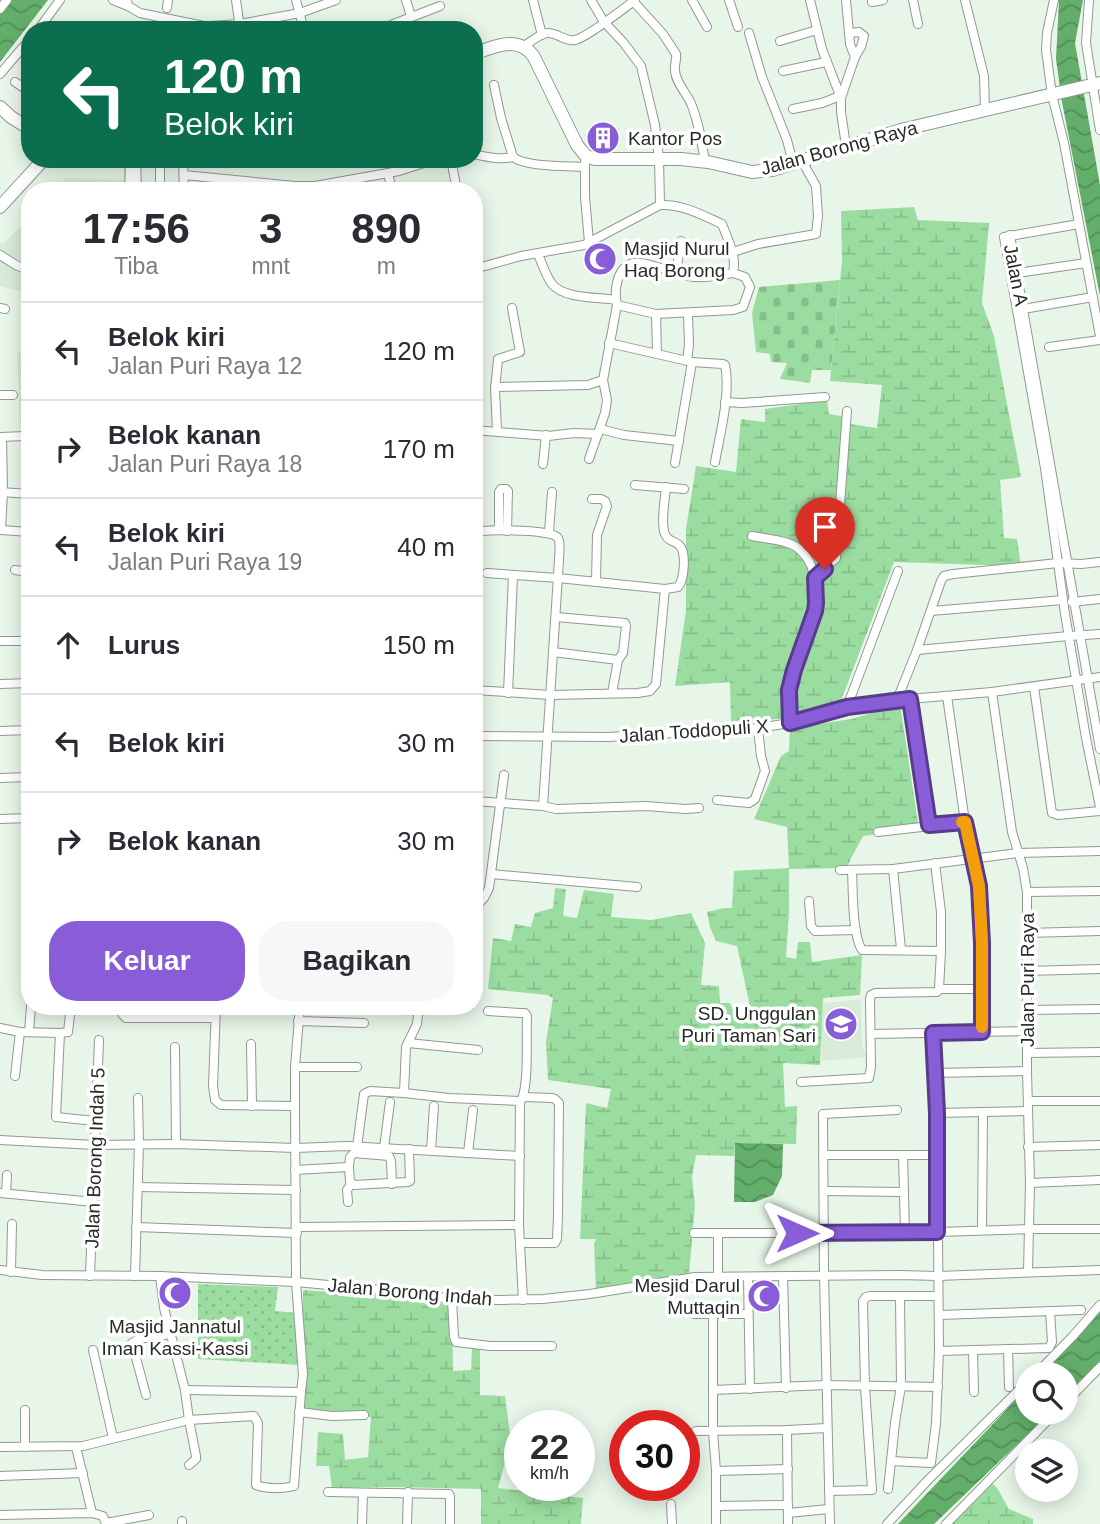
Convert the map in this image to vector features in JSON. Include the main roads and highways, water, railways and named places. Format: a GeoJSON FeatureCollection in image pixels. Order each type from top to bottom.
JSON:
{"type":"FeatureCollection","features":[{"type":"Feature","properties":{"kind":"main road","name":"Jalan Borong Raya"},"geometry":{"type":"LineString","coordinates":[[483,51],[504,44],[524,46],[534,57],[585,161],[659,158],[705,162],[752,172],[772,170],[905,129],[1093,85]]}},
{"type":"Feature","properties":{"kind":"main road"},"geometry":{"type":"LineString","coordinates":[[0,102],[18,120]]}},
{"type":"Feature","properties":{"kind":"main road"},"geometry":{"type":"LineString","coordinates":[[0,107],[21,122]]}},
{"type":"Feature","properties":{"kind":"main road"},"geometry":{"type":"LineString","coordinates":[[23,182],[36,168]]}},
{"type":"Feature","properties":{"kind":"main road"},"geometry":{"type":"LineString","coordinates":[[0,207],[21,184]]}},
{"type":"Feature","properties":{"kind":"water"},"geometry":{"type":"Polygon","coordinates":[[[10,0],[48,0],[32,21],[21,21],[21,35],[0,62],[0,14],[10,0]]]}},
{"type":"Feature","properties":{"kind":"water"},"geometry":{"type":"Polygon","coordinates":[[[1059,0],[1083,0],[1075,43],[1100,185],[1100,296],[1056,59],[1059,0]]]}},
{"type":"Feature","properties":{"kind":"water"},"geometry":{"type":"Polygon","coordinates":[[[735,1143],[783,1144],[782,1176],[773,1195],[755,1202],[734,1202],[735,1143]]]}},
{"type":"Feature","properties":{"kind":"water"},"geometry":{"type":"Polygon","coordinates":[[[1100,1308],[1100,1361],[1078,1385],[1078,1362],[1052,1362],[1100,1308]]]}},
{"type":"Feature","properties":{"kind":"water"},"geometry":{"type":"Polygon","coordinates":[[[1015,1401],[1015,1425],[1037,1425],[1023,1439],[1015,1439],[1015,1446],[934,1524],[898,1524],[1015,1401]]]}},
{"type":"Feature","properties":{"kind":"place","name":"Kantor Pos"},"geometry":{"type":"Point","coordinates":[603,138]}},
{"type":"Feature","properties":{"kind":"place","name":"Masjid Nurul Haq Borong"},"geometry":{"type":"Point","coordinates":[600,259]}},
{"type":"Feature","properties":{"kind":"place","name":"SD. Unggulan Puri Taman Sari"},"geometry":{"type":"Point","coordinates":[841,1024]}},
{"type":"Feature","properties":{"kind":"place","name":"Masjid Jannatul Iman Kassi-Kassi"},"geometry":{"type":"Point","coordinates":[175,1293]}},
{"type":"Feature","properties":{"kind":"place","name":"Mesjid Darul Muttaqin"},"geometry":{"type":"Point","coordinates":[764,1296]}}]}
